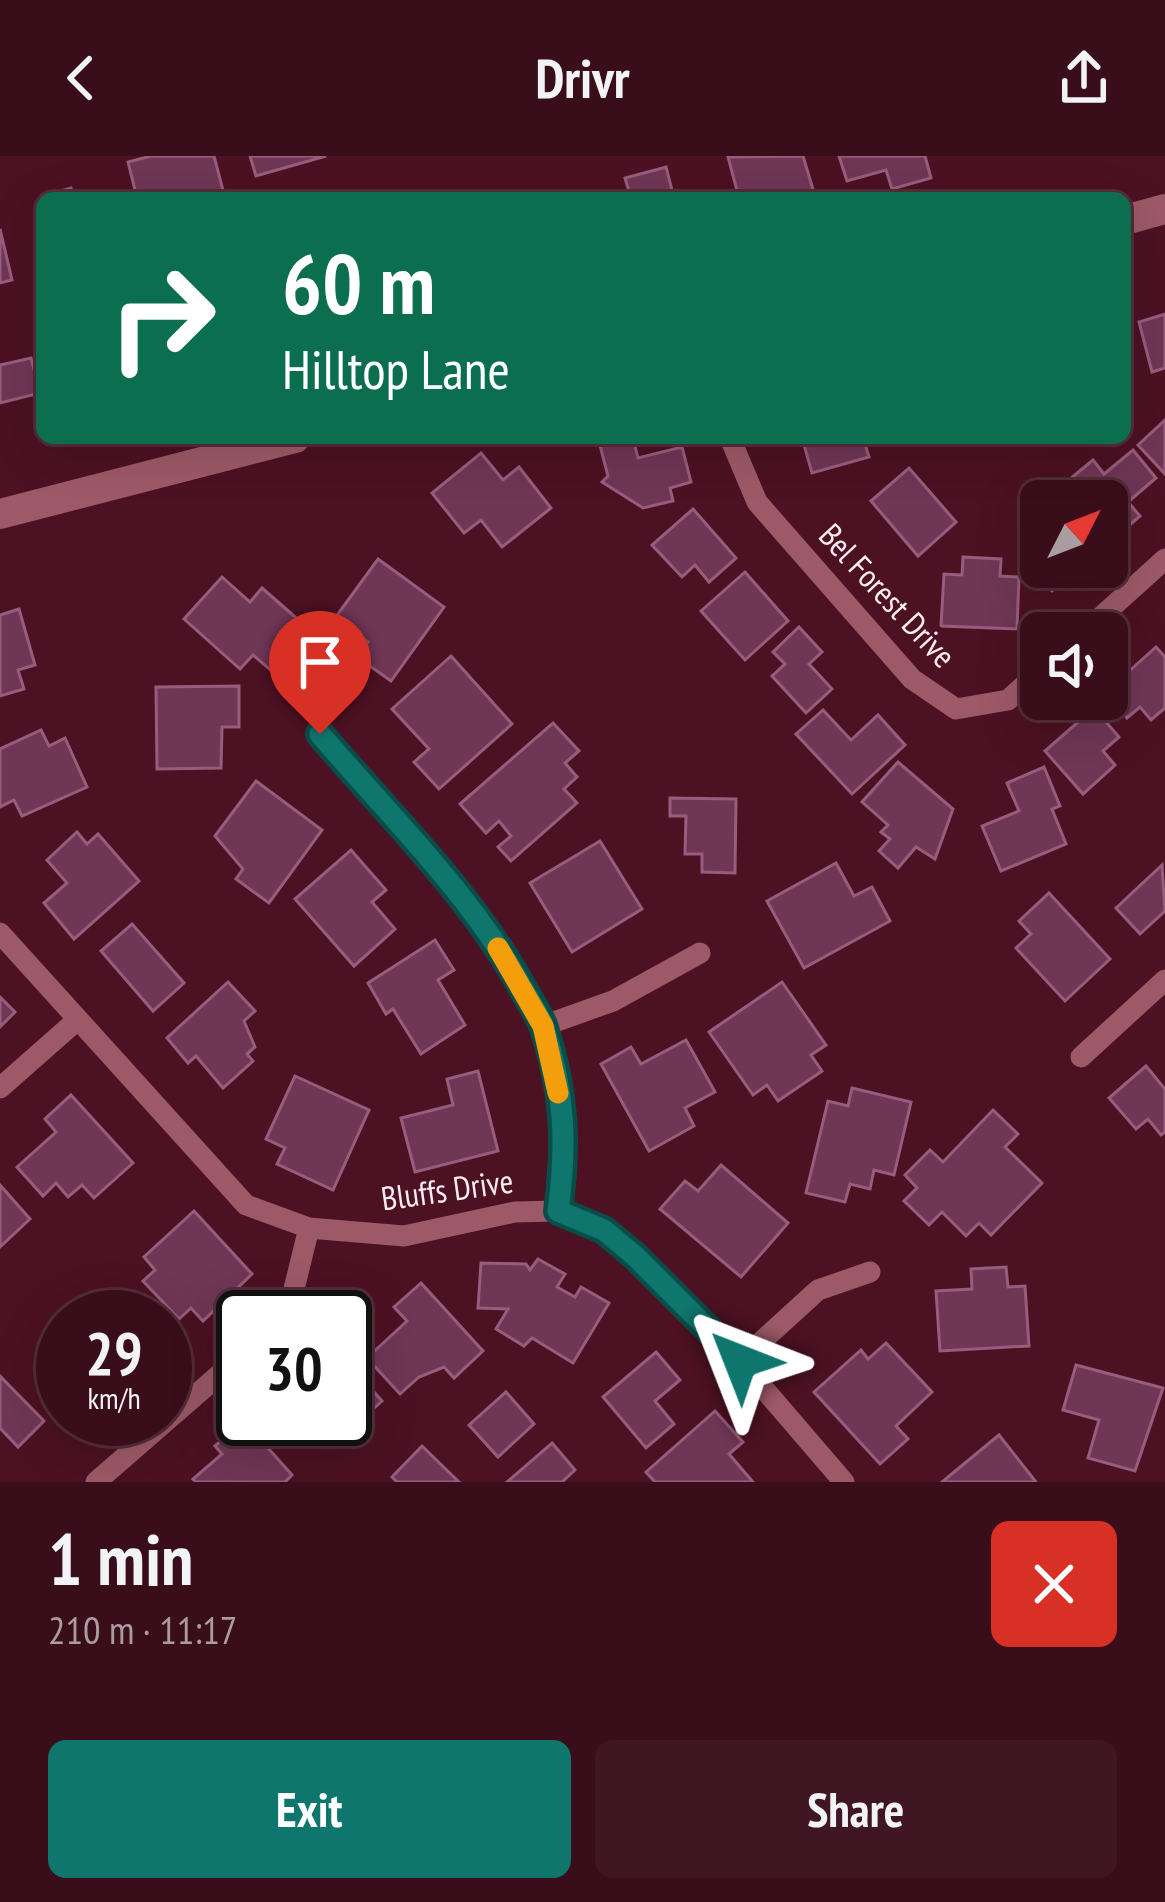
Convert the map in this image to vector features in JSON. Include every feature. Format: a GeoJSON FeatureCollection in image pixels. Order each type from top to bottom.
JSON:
{"type":"FeatureCollection","features":[{"type":"Feature","properties":{"kind":"street"},"geometry":{"type":"LineString","coordinates":[[1131,218],[1165,209]]}},
{"type":"Feature","properties":{"kind":"street"},"geometry":{"type":"LineString","coordinates":[[0,514],[272,444]]}},
{"type":"Feature","properties":{"kind":"street","name":"Bel Forest Drive"},"geometry":{"type":"LineString","coordinates":[[733,444],[757,502],[912,680],[956,709],[1008,700],[1020,689]]}},
{"type":"Feature","properties":{"kind":"street"},"geometry":{"type":"LineString","coordinates":[[1106,612],[1165,559]]}},
{"type":"Feature","properties":{"kind":"street"},"geometry":{"type":"LineString","coordinates":[[320,734],[469,908],[508,963],[543,1026],[564,1117],[566,1156],[558,1211]]}},
{"type":"Feature","properties":{"kind":"street","name":"Bluffs Drive"},"geometry":{"type":"LineString","coordinates":[[0,933],[246,1205],[309,1228],[404,1236],[515,1212],[558,1211],[604,1230],[740,1361],[844,1482]]}},
{"type":"Feature","properties":{"kind":"street"},"geometry":{"type":"LineString","coordinates":[[543,1026],[613,1001],[700,953]]}},
{"type":"Feature","properties":{"kind":"street"},"geometry":{"type":"LineString","coordinates":[[1081,1058],[1165,980]]}},
{"type":"Feature","properties":{"kind":"street"},"geometry":{"type":"LineString","coordinates":[[0,1088],[76,1021]]}},
{"type":"Feature","properties":{"kind":"street"},"geometry":{"type":"LineString","coordinates":[[294,1290],[309,1228]]}},
{"type":"Feature","properties":{"kind":"street"},"geometry":{"type":"LineString","coordinates":[[740,1361],[818,1290],[870,1272]]}},
{"type":"Feature","properties":{"kind":"street"},"geometry":{"type":"LineString","coordinates":[[96,1482],[216,1378]]}},
{"type":"Feature","properties":{"kind":"building"},"geometry":{"type":"Polygon","coordinates":[[[151,156],[214,156],[223,192],[136,192],[128,162],[151,156]]]}},
{"type":"Feature","properties":{"kind":"building"},"geometry":{"type":"Polygon","coordinates":[[[250,156],[326,156],[256,176],[250,156]]]}},
{"type":"Feature","properties":{"kind":"building"},"geometry":{"type":"Polygon","coordinates":[[[803,156],[814,192],[737,192],[728,157],[803,156]]]}},
{"type":"Feature","properties":{"kind":"building"},"geometry":{"type":"Polygon","coordinates":[[[839,156],[925,156],[931,178],[892,189],[886,170],[847,181],[839,156]]]}},
{"type":"Feature","properties":{"kind":"building"},"geometry":{"type":"Polygon","coordinates":[[[666,167],[672,192],[629,192],[625,178],[666,167]]]}},
{"type":"Feature","properties":{"kind":"building"},"geometry":{"type":"Polygon","coordinates":[[[0,229],[12,280],[0,283],[0,229]]]}},
{"type":"Feature","properties":{"kind":"building"},"geometry":{"type":"Polygon","coordinates":[[[1165,314],[1165,368],[1152,372],[1139,322],[1165,314]]]}},
{"type":"Feature","properties":{"kind":"building"},"geometry":{"type":"Polygon","coordinates":[[[31,358],[36,394],[0,403],[0,365],[31,358]]]}},
{"type":"Feature","properties":{"kind":"building"},"geometry":{"type":"Polygon","coordinates":[[[1165,420],[1165,474],[1138,445],[1165,420]]]}},
{"type":"Feature","properties":{"kind":"building"},"geometry":{"type":"Polygon","coordinates":[[[600,444],[634,444],[638,458],[682,447],[691,482],[670,488],[673,501],[643,508],[602,482],[608,476],[600,444]]]}},
{"type":"Feature","properties":{"kind":"building"},"geometry":{"type":"Polygon","coordinates":[[[804,444],[865,444],[869,457],[812,473],[804,444]]]}},
{"type":"Feature","properties":{"kind":"building"},"geometry":{"type":"Polygon","coordinates":[[[1133,450],[1156,478],[1128,502],[1128,480],[1069,480],[1093,460],[1104,474],[1133,450]]]}},
{"type":"Feature","properties":{"kind":"building"},"geometry":{"type":"Polygon","coordinates":[[[481,453],[503,480],[519,467],[551,508],[502,547],[481,520],[464,533],[432,493],[481,453]]]}},
{"type":"Feature","properties":{"kind":"building"},"geometry":{"type":"Polygon","coordinates":[[[909,468],[956,522],[918,556],[871,501],[909,468]]]}},
{"type":"Feature","properties":{"kind":"building"},"geometry":{"type":"Polygon","coordinates":[[[1128,502],[1140,516],[1128,526],[1128,502]]]}},
{"type":"Feature","properties":{"kind":"building"},"geometry":{"type":"Polygon","coordinates":[[[693,509],[736,558],[709,582],[695,565],[682,577],[652,545],[693,509]]]}},
{"type":"Feature","properties":{"kind":"building"},"geometry":{"type":"Polygon","coordinates":[[[963,557],[1001,559],[1000,576],[1019,577],[1017,629],[941,626],[944,574],[962,575],[963,557]]]}},
{"type":"Feature","properties":{"kind":"building"},"geometry":{"type":"Polygon","coordinates":[[[378,559],[444,607],[391,681],[357,657],[368,642],[335,618],[378,559]]]}},
{"type":"Feature","properties":{"kind":"building"},"geometry":{"type":"Polygon","coordinates":[[[745,572],[788,621],[745,660],[701,611],[745,572]]]}},
{"type":"Feature","properties":{"kind":"building"},"geometry":{"type":"Polygon","coordinates":[[[222,577],[250,602],[262,588],[318,637],[281,679],[253,655],[240,669],[184,619],[222,577]]]}},
{"type":"Feature","properties":{"kind":"building"},"geometry":{"type":"Polygon","coordinates":[[[19,609],[35,665],[18,670],[24,689],[0,696],[0,615],[19,609]]]}},
{"type":"Feature","properties":{"kind":"building"},"geometry":{"type":"Polygon","coordinates":[[[799,627],[822,652],[809,664],[832,689],[806,713],[772,676],[785,664],[773,652],[799,627]]]}},
{"type":"Feature","properties":{"kind":"building"},"geometry":{"type":"Polygon","coordinates":[[[1156,647],[1165,657],[1165,708],[1151,720],[1140,707],[1128,717],[1128,672],[1156,647]]]}},
{"type":"Feature","properties":{"kind":"building"},"geometry":{"type":"Polygon","coordinates":[[[451,656],[512,724],[439,789],[414,762],[429,749],[392,709],[451,656]]]}},
{"type":"Feature","properties":{"kind":"building"},"geometry":{"type":"Polygon","coordinates":[[[239,686],[239,727],[222,727],[221,768],[157,769],[156,687],[239,686]]]}},
{"type":"Feature","properties":{"kind":"building"},"geometry":{"type":"Polygon","coordinates":[[[823,710],[851,740],[878,715],[905,745],[852,794],[796,734],[823,710]]]}},
{"type":"Feature","properties":{"kind":"building"},"geometry":{"type":"Polygon","coordinates":[[[1080,720],[1104,720],[1119,737],[1103,751],[1115,765],[1083,794],[1045,751],[1080,720]]]}},
{"type":"Feature","properties":{"kind":"building"},"geometry":{"type":"Polygon","coordinates":[[[553,723],[579,751],[565,763],[577,777],[564,789],[577,803],[511,861],[498,847],[511,836],[499,821],[486,833],[460,804],[553,723]]]}},
{"type":"Feature","properties":{"kind":"building"},"geometry":{"type":"Polygon","coordinates":[[[41,730],[49,746],[65,738],[87,787],[22,816],[14,800],[0,807],[0,749],[41,730]]]}},
{"type":"Feature","properties":{"kind":"building"},"geometry":{"type":"Polygon","coordinates":[[[898,762],[953,809],[935,859],[916,847],[898,868],[879,851],[890,839],[881,832],[888,825],[862,802],[898,762]]]}},
{"type":"Feature","properties":{"kind":"building"},"geometry":{"type":"Polygon","coordinates":[[[1044,767],[1060,806],[1052,809],[1066,844],[1001,871],[982,826],[1019,811],[1007,783],[1044,767]]]}},
{"type":"Feature","properties":{"kind":"building"},"geometry":{"type":"Polygon","coordinates":[[[256,781],[322,830],[269,903],[236,879],[243,869],[215,836],[256,781]]]}},
{"type":"Feature","properties":{"kind":"building"},"geometry":{"type":"Polygon","coordinates":[[[670,798],[736,799],[735,873],[702,872],[702,854],[685,854],[686,816],[670,816],[670,798]]]}},
{"type":"Feature","properties":{"kind":"building"},"geometry":{"type":"Polygon","coordinates":[[[77,832],[87,844],[98,834],[139,881],[74,939],[44,903],[67,883],[47,860],[77,832]]]}},
{"type":"Feature","properties":{"kind":"building"},"geometry":{"type":"Polygon","coordinates":[[[600,841],[642,909],[572,952],[530,883],[600,841]]]}},
{"type":"Feature","properties":{"kind":"building"},"geometry":{"type":"Polygon","coordinates":[[[351,850],[386,890],[372,902],[395,929],[354,966],[295,899],[351,850]]]}},
{"type":"Feature","properties":{"kind":"building"},"geometry":{"type":"Polygon","coordinates":[[[836,863],[854,896],[872,887],[890,921],[804,968],[767,901],[836,863]]]}},
{"type":"Feature","properties":{"kind":"building"},"geometry":{"type":"Polygon","coordinates":[[[1162,865],[1165,911],[1140,934],[1116,908],[1162,865]]]}},
{"type":"Feature","properties":{"kind":"building"},"geometry":{"type":"Polygon","coordinates":[[[1049,893],[1110,959],[1065,1001],[1016,948],[1031,934],[1019,921],[1049,893]]]}},
{"type":"Feature","properties":{"kind":"building"},"geometry":{"type":"Polygon","coordinates":[[[132,924],[184,983],[153,1011],[101,951],[132,924]]]}},
{"type":"Feature","properties":{"kind":"building"},"geometry":{"type":"Polygon","coordinates":[[[435,940],[454,970],[438,980],[465,1025],[421,1054],[393,1009],[386,1014],[368,983],[435,940]]]}},
{"type":"Feature","properties":{"kind":"building"},"geometry":{"type":"Polygon","coordinates":[[[228,982],[255,1011],[244,1021],[255,1047],[247,1054],[253,1061],[223,1088],[196,1056],[188,1063],[167,1038],[228,982]]]}},
{"type":"Feature","properties":{"kind":"building"},"geometry":{"type":"Polygon","coordinates":[[[782,982],[826,1045],[811,1055],[822,1071],[778,1101],[767,1085],[753,1095],[709,1032],[782,982]]]}},
{"type":"Feature","properties":{"kind":"building"},"geometry":{"type":"Polygon","coordinates":[[[0,997],[15,1012],[0,1027],[0,997]]]}},
{"type":"Feature","properties":{"kind":"building"},"geometry":{"type":"Polygon","coordinates":[[[686,1040],[715,1092],[685,1108],[694,1126],[649,1151],[601,1064],[631,1047],[641,1064],[686,1040]]]}},
{"type":"Feature","properties":{"kind":"building"},"geometry":{"type":"Polygon","coordinates":[[[1146,1066],[1165,1089],[1165,1132],[1161,1135],[1148,1119],[1136,1129],[1109,1098],[1146,1066]]]}},
{"type":"Feature","properties":{"kind":"building"},"geometry":{"type":"Polygon","coordinates":[[[478,1071],[498,1151],[415,1172],[401,1118],[453,1105],[447,1079],[478,1071]]]}},
{"type":"Feature","properties":{"kind":"building"},"geometry":{"type":"Polygon","coordinates":[[[295,1076],[369,1110],[333,1190],[277,1164],[285,1148],[266,1139],[295,1076]]]}},
{"type":"Feature","properties":{"kind":"building"},"geometry":{"type":"Polygon","coordinates":[[[852,1088],[911,1102],[894,1175],[874,1170],[870,1189],[850,1184],[845,1202],[806,1193],[828,1101],[848,1106],[852,1088]]]}},
{"type":"Feature","properties":{"kind":"building"},"geometry":{"type":"Polygon","coordinates":[[[71,1095],[133,1163],[94,1198],[82,1185],[68,1197],[56,1183],[43,1196],[17,1167],[56,1132],[45,1119],[71,1095]]]}},
{"type":"Feature","properties":{"kind":"building"},"geometry":{"type":"Polygon","coordinates":[[[993,1110],[1018,1134],[1005,1147],[1042,1183],[991,1235],[979,1223],[966,1236],[942,1212],[929,1225],[904,1201],[917,1188],[905,1175],[930,1150],[943,1162],[993,1110]]]}},
{"type":"Feature","properties":{"kind":"building"},"geometry":{"type":"Polygon","coordinates":[[[721,1165],[788,1223],[741,1277],[660,1209],[685,1181],[698,1191],[721,1165]]]}},
{"type":"Feature","properties":{"kind":"building"},"geometry":{"type":"Polygon","coordinates":[[[0,1185],[30,1219],[0,1247],[0,1185]]]}},
{"type":"Feature","properties":{"kind":"building"},"geometry":{"type":"Polygon","coordinates":[[[194,1211],[252,1274],[235,1290],[216,1290],[216,1309],[203,1321],[192,1309],[192,1290],[152,1290],[143,1281],[155,1270],[144,1257],[194,1211]]]}},
{"type":"Feature","properties":{"kind":"building"},"geometry":{"type":"Polygon","coordinates":[[[538,1259],[565,1274],[557,1287],[575,1297],[581,1287],[609,1303],[573,1363],[532,1338],[524,1346],[496,1329],[508,1309],[478,1308],[481,1263],[526,1264],[530,1270],[538,1259]]]}},
{"type":"Feature","properties":{"kind":"building"},"geometry":{"type":"Polygon","coordinates":[[[1006,1267],[1008,1287],[1025,1286],[1029,1346],[940,1351],[936,1291],[972,1289],[971,1269],[1006,1267]]]}},
{"type":"Feature","properties":{"kind":"building"},"geometry":{"type":"Polygon","coordinates":[[[421,1283],[483,1351],[454,1378],[444,1367],[419,1377],[400,1394],[372,1363],[372,1353],[407,1321],[394,1307],[421,1283]]]}},
{"type":"Feature","properties":{"kind":"building"},"geometry":{"type":"Polygon","coordinates":[[[886,1343],[932,1392],[896,1426],[908,1439],[880,1464],[814,1392],[861,1350],[868,1359],[886,1343]]]}},
{"type":"Feature","properties":{"kind":"building"},"geometry":{"type":"Polygon","coordinates":[[[656,1352],[680,1380],[655,1401],[674,1424],[646,1448],[603,1397],[656,1352]]]}},
{"type":"Feature","properties":{"kind":"building"},"geometry":{"type":"Polygon","coordinates":[[[1076,1365],[1163,1388],[1135,1471],[1088,1458],[1099,1420],[1063,1410],[1076,1365]]]}},
{"type":"Feature","properties":{"kind":"building"},"geometry":{"type":"Polygon","coordinates":[[[0,1376],[36,1413],[36,1429],[18,1447],[0,1428],[0,1376]]]}},
{"type":"Feature","properties":{"kind":"building"},"geometry":{"type":"Polygon","coordinates":[[[372,1390],[382,1401],[372,1410],[372,1390]]]}},
{"type":"Feature","properties":{"kind":"building"},"geometry":{"type":"Polygon","coordinates":[[[506,1392],[534,1424],[498,1457],[469,1425],[506,1392]]]}},
{"type":"Feature","properties":{"kind":"building"},"geometry":{"type":"Polygon","coordinates":[[[715,1411],[743,1442],[729,1454],[753,1482],[655,1482],[646,1472],[715,1411]]]}},
{"type":"Feature","properties":{"kind":"building"},"geometry":{"type":"Polygon","coordinates":[[[999,1435],[1036,1482],[942,1482],[999,1435]]]}},
{"type":"Feature","properties":{"kind":"building"},"geometry":{"type":"Polygon","coordinates":[[[552,1443],[575,1470],[562,1482],[507,1482],[552,1443]]]}},
{"type":"Feature","properties":{"kind":"building"},"geometry":{"type":"Polygon","coordinates":[[[215,1446],[266,1446],[292,1475],[285,1482],[196,1482],[193,1479],[222,1454],[215,1446]]]}},
{"type":"Feature","properties":{"kind":"building"},"geometry":{"type":"Polygon","coordinates":[[[422,1446],[459,1482],[397,1482],[392,1477],[422,1446]]]}},
{"type":"Feature","properties":{"kind":"slow traffic"},"geometry":{"type":"LineString","coordinates":[[498,948],[543,1026],[558,1093]]}},
{"type":"Feature","properties":{"kind":"route"},"geometry":{"type":"LineString","coordinates":[[320,734],[469,908],[508,963],[543,1026],[564,1117],[566,1156],[558,1211],[604,1230],[740,1361]]}}]}
